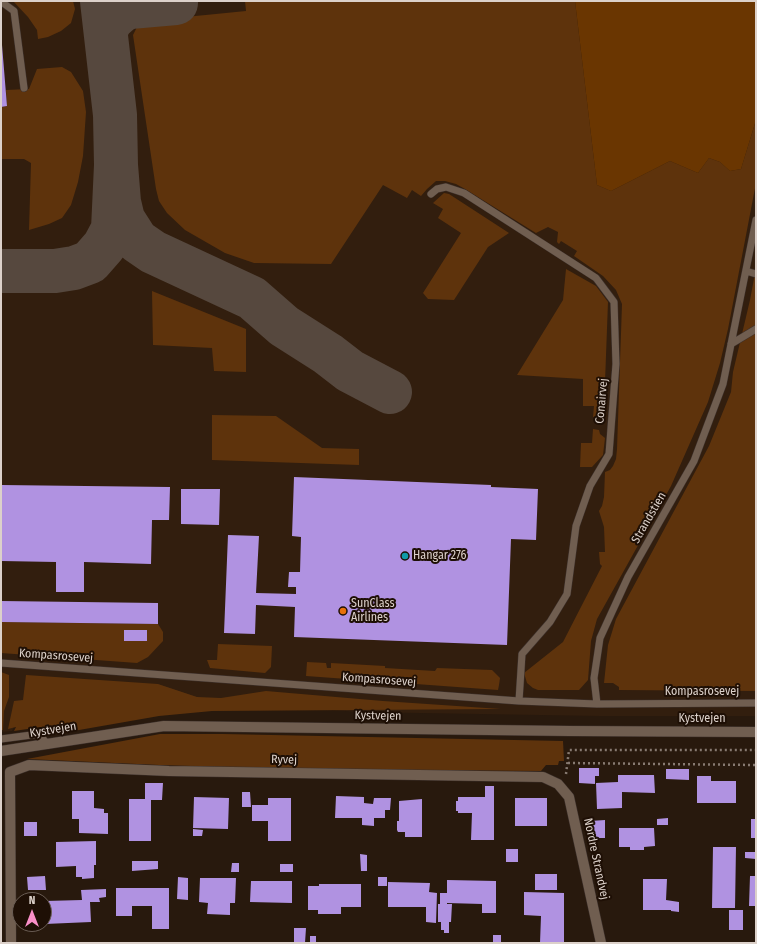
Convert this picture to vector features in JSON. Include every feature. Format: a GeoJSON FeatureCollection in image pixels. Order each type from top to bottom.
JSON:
{"type":"FeatureCollection","features":[{"type":"Feature","properties":{"kind":"street","name":"Kystvejen"},"geometry":{"type":"LineString","coordinates":[[1,751],[164,726],[756,732]]}},
{"type":"Feature","properties":{"kind":"street","name":"Ryvej"},"geometry":{"type":"LineString","coordinates":[[11,943],[10,772],[29,766],[177,771],[543,777],[558,784]]}},
{"type":"Feature","properties":{"kind":"street","name":"Nordre Strandvej"},"geometry":{"type":"LineString","coordinates":[[558,784],[569,797],[601,943]]}},
{"type":"Feature","properties":{"kind":"lane"},"geometry":{"type":"LineString","coordinates":[[1,3],[14,10],[24,88]]}},
{"type":"Feature","properties":{"kind":"lane","name":"Conairvej"},"geometry":{"type":"LineString","coordinates":[[431,194],[437,189],[446,187],[464,193],[596,278],[614,302],[616,364],[609,454],[590,486],[576,526],[567,594],[550,622],[522,654],[519,701]]}},
{"type":"Feature","properties":{"kind":"lane","name":"Strandstien"},"geometry":{"type":"LineString","coordinates":[[597,704],[594,678],[600,638],[628,577],[694,461],[723,384],[756,220]]}},
{"type":"Feature","properties":{"kind":"lane"},"geometry":{"type":"LineString","coordinates":[[746,271],[756,274]]}},
{"type":"Feature","properties":{"kind":"lane"},"geometry":{"type":"LineString","coordinates":[[731,344],[756,329]]}},
{"type":"Feature","properties":{"kind":"lane","name":"Kompasrosevej"},"geometry":{"type":"LineString","coordinates":[[1,663],[519,701],[597,704],[756,703]]}},
{"type":"Feature","properties":{"kind":"lane"},"geometry":{"type":"LineString","coordinates":[[1,739],[39,734],[48,745]]}},
{"type":"Feature","properties":{"kind":"path"},"geometry":{"type":"LineString","coordinates":[[558,784],[567,773],[569,750],[756,750]]}},
{"type":"Feature","properties":{"kind":"path"},"geometry":{"type":"LineString","coordinates":[[568,763],[756,765]]}},
{"type":"Feature","properties":{"kind":"shaded area"},"geometry":{"type":"Polygon","coordinates":[[[1,1],[756,1],[756,716],[599,716],[359,712],[33,688],[12,731],[1,732],[1,1]]]}},
{"type":"Feature","properties":{"kind":"shaded area"},"geometry":{"type":"Polygon","coordinates":[[[13,1],[73,1],[75,9],[71,23],[61,31],[48,37],[38,39],[37,30],[28,17],[13,1]]]}},
{"type":"Feature","properties":{"kind":"shaded area"},"geometry":{"type":"Polygon","coordinates":[[[245,1],[575,1],[597,185],[611,191],[670,161],[698,173],[709,158],[720,162],[730,171],[741,169],[756,120],[756,183],[728,329],[720,363],[708,402],[671,486],[597,619],[591,641],[588,680],[579,690],[538,690],[527,683],[524,673],[563,642],[602,566],[600,564],[599,552],[605,552],[604,527],[599,511],[604,497],[605,472],[610,470],[613,466],[616,459],[617,449],[622,304],[616,290],[603,276],[574,256],[577,251],[561,241],[559,244],[557,242],[558,232],[548,227],[536,233],[465,189],[456,184],[445,181],[436,181],[421,196],[412,190],[407,198],[383,185],[331,264],[254,263],[225,253],[185,230],[167,213],[159,201],[133,35],[138,25],[145,21],[246,11],[245,1]]]}},
{"type":"Feature","properties":{"kind":"shaded area"},"geometry":{"type":"Polygon","coordinates":[[[575,1],[756,1],[756,120],[741,169],[730,171],[720,162],[709,158],[698,173],[670,161],[611,191],[597,185],[575,1]]]}},
{"type":"Feature","properties":{"kind":"shaded area"},"geometry":{"type":"Polygon","coordinates":[[[62,67],[71,72],[83,91],[86,112],[83,156],[78,182],[71,205],[62,218],[29,230],[31,163],[24,159],[1,159],[1,107],[7,106],[6,90],[29,89],[37,69],[62,67]]]}},
{"type":"Feature","properties":{"kind":"shaded area"},"geometry":{"type":"Polygon","coordinates":[[[444,193],[449,194],[509,233],[488,247],[454,300],[428,299],[423,293],[461,233],[438,218],[443,209],[433,203],[444,193]]]}},
{"type":"Feature","properties":{"kind":"shaded area"},"geometry":{"type":"Polygon","coordinates":[[[756,268],[756,691],[619,690],[619,687],[613,683],[604,683],[608,645],[616,619],[709,446],[731,392],[733,372],[756,268]]]}},
{"type":"Feature","properties":{"kind":"shaded area"},"geometry":{"type":"Polygon","coordinates":[[[566,269],[596,286],[608,302],[604,409],[598,416],[593,417],[594,406],[583,406],[583,379],[517,375],[563,300],[566,269]]]}},
{"type":"Feature","properties":{"kind":"shaded area"},"geometry":{"type":"Polygon","coordinates":[[[152,291],[246,329],[246,372],[214,371],[212,348],[153,345],[152,291]]]}},
{"type":"Feature","properties":{"kind":"shaded area"},"geometry":{"type":"Polygon","coordinates":[[[212,415],[276,416],[322,448],[359,449],[359,465],[212,460],[212,415]]]}},
{"type":"Feature","properties":{"kind":"shaded area"},"geometry":{"type":"Polygon","coordinates":[[[593,429],[599,430],[600,434],[605,438],[603,455],[592,467],[580,467],[581,443],[592,443],[593,429]]]}},
{"type":"Feature","properties":{"kind":"shaded area"},"geometry":{"type":"Polygon","coordinates":[[[1,622],[158,624],[163,632],[163,641],[148,657],[137,663],[1,653],[1,622]]]}},
{"type":"Feature","properties":{"kind":"shaded area"},"geometry":{"type":"Polygon","coordinates":[[[218,644],[272,646],[271,667],[265,673],[210,668],[207,660],[217,660],[218,644]]]}},
{"type":"Feature","properties":{"kind":"shaded area"},"geometry":{"type":"Polygon","coordinates":[[[307,662],[326,663],[327,668],[331,668],[331,663],[435,671],[437,668],[492,670],[500,678],[498,690],[306,676],[307,662]]]}},
{"type":"Feature","properties":{"kind":"shaded area"},"geometry":{"type":"Polygon","coordinates":[[[1,672],[9,675],[9,697],[4,711],[3,730],[1,730],[1,672]]]}},
{"type":"Feature","properties":{"kind":"shaded area"},"geometry":{"type":"Polygon","coordinates":[[[26,675],[158,684],[197,697],[221,698],[266,691],[501,709],[212,711],[159,716],[62,733],[49,734],[47,728],[42,729],[41,727],[14,731],[16,727],[8,729],[14,701],[23,700],[26,675]]]}},
{"type":"Feature","properties":{"kind":"shaded area"},"geometry":{"type":"Polygon","coordinates":[[[160,734],[563,741],[564,761],[559,761],[558,765],[546,765],[541,771],[282,769],[27,759],[160,734]]]}},
{"type":"Feature","properties":{"kind":"building"},"geometry":{"type":"Polygon","coordinates":[[[1,45],[7,106],[1,107],[1,45]]]}},
{"type":"Feature","properties":{"kind":"building","name":"Hangar 276"},"geometry":{"type":"Polygon","coordinates":[[[294,477],[491,485],[491,487],[538,489],[536,540],[511,539],[507,645],[294,637],[295,607],[256,605],[255,634],[224,633],[228,535],[259,536],[256,593],[296,594],[296,587],[288,587],[289,572],[300,572],[301,537],[292,536],[294,477]]]}},
{"type":"Feature","properties":{"kind":"building"},"geometry":{"type":"Polygon","coordinates":[[[1,485],[170,487],[169,520],[152,520],[151,564],[84,562],[84,592],[56,592],[56,562],[1,561],[1,485]]]}},
{"type":"Feature","properties":{"kind":"building"},"geometry":{"type":"Polygon","coordinates":[[[181,489],[220,489],[219,525],[181,524],[181,489]]]}},
{"type":"Feature","properties":{"kind":"building"},"geometry":{"type":"Polygon","coordinates":[[[1,601],[158,603],[158,624],[1,622],[1,601]]]}},
{"type":"Feature","properties":{"kind":"building"},"geometry":{"type":"Polygon","coordinates":[[[124,630],[147,630],[147,641],[124,641],[124,630]]]}},
{"type":"Feature","properties":{"kind":"building"},"geometry":{"type":"Polygon","coordinates":[[[579,768],[599,768],[599,776],[595,776],[595,784],[579,783],[579,768]]]}},
{"type":"Feature","properties":{"kind":"building"},"geometry":{"type":"Polygon","coordinates":[[[666,769],[689,769],[689,780],[666,779],[666,769]]]}},
{"type":"Feature","properties":{"kind":"building"},"geometry":{"type":"Polygon","coordinates":[[[618,775],[654,775],[655,793],[622,792],[622,808],[597,809],[596,783],[618,782],[618,775]]]}},
{"type":"Feature","properties":{"kind":"building"},"geometry":{"type":"Polygon","coordinates":[[[697,776],[711,776],[711,781],[736,781],[736,803],[697,803],[697,776]]]}},
{"type":"Feature","properties":{"kind":"building"},"geometry":{"type":"Polygon","coordinates":[[[145,783],[163,783],[162,800],[151,800],[151,841],[129,841],[129,799],[145,799],[145,783]]]}},
{"type":"Feature","properties":{"kind":"building"},"geometry":{"type":"Polygon","coordinates":[[[485,786],[494,786],[494,840],[471,840],[472,813],[458,813],[458,811],[456,811],[456,801],[458,801],[458,797],[485,797],[485,786]]]}},
{"type":"Feature","properties":{"kind":"building"},"geometry":{"type":"Polygon","coordinates":[[[72,791],[94,791],[94,808],[104,809],[104,813],[108,813],[108,834],[79,833],[79,819],[72,819],[72,791]]]}},
{"type":"Feature","properties":{"kind":"building"},"geometry":{"type":"Polygon","coordinates":[[[242,792],[250,792],[251,807],[242,807],[242,792]]]}},
{"type":"Feature","properties":{"kind":"building"},"geometry":{"type":"Polygon","coordinates":[[[336,796],[364,797],[364,803],[373,804],[374,798],[391,798],[390,810],[385,810],[385,818],[374,818],[374,826],[362,825],[362,818],[335,818],[336,796]]]}},
{"type":"Feature","properties":{"kind":"building"},"geometry":{"type":"Polygon","coordinates":[[[194,797],[229,798],[228,829],[193,828],[194,797]]]}},
{"type":"Feature","properties":{"kind":"building"},"geometry":{"type":"Polygon","coordinates":[[[268,798],[291,798],[291,841],[268,841],[268,821],[252,821],[252,805],[268,805],[268,798]]]}},
{"type":"Feature","properties":{"kind":"building"},"geometry":{"type":"Polygon","coordinates":[[[515,798],[547,798],[547,826],[515,826],[515,798]]]}},
{"type":"Feature","properties":{"kind":"building"},"geometry":{"type":"Polygon","coordinates":[[[422,799],[422,837],[405,837],[405,832],[398,832],[397,830],[397,821],[399,821],[399,801],[422,799]]]}},
{"type":"Feature","properties":{"kind":"building"},"geometry":{"type":"Polygon","coordinates":[[[668,818],[668,825],[657,825],[657,819],[668,818]]]}},
{"type":"Feature","properties":{"kind":"building"},"geometry":{"type":"Polygon","coordinates":[[[751,819],[756,819],[756,838],[751,838],[751,819]]]}},
{"type":"Feature","properties":{"kind":"building"},"geometry":{"type":"Polygon","coordinates":[[[605,820],[605,838],[590,838],[590,821],[605,820]]]}},
{"type":"Feature","properties":{"kind":"building"},"geometry":{"type":"Polygon","coordinates":[[[24,822],[37,822],[37,836],[24,836],[24,822]]]}},
{"type":"Feature","properties":{"kind":"building"},"geometry":{"type":"Polygon","coordinates":[[[619,828],[654,828],[655,846],[644,847],[644,850],[630,850],[630,847],[619,847],[619,828]]]}},
{"type":"Feature","properties":{"kind":"building"},"geometry":{"type":"Polygon","coordinates":[[[193,829],[203,830],[202,836],[193,836],[193,829]]]}},
{"type":"Feature","properties":{"kind":"building"},"geometry":{"type":"Polygon","coordinates":[[[96,841],[96,865],[94,865],[94,878],[82,879],[82,877],[76,877],[76,866],[56,867],[56,842],[96,841]]]}},
{"type":"Feature","properties":{"kind":"building"},"geometry":{"type":"Polygon","coordinates":[[[713,847],[736,847],[735,908],[712,908],[713,847]]]}},
{"type":"Feature","properties":{"kind":"building"},"geometry":{"type":"Polygon","coordinates":[[[506,849],[518,849],[518,862],[506,862],[506,849]]]}},
{"type":"Feature","properties":{"kind":"building"},"geometry":{"type":"Polygon","coordinates":[[[745,852],[756,852],[756,859],[745,858],[745,852]]]}},
{"type":"Feature","properties":{"kind":"building"},"geometry":{"type":"Polygon","coordinates":[[[360,854],[367,855],[367,871],[361,871],[360,854]]]}},
{"type":"Feature","properties":{"kind":"building"},"geometry":{"type":"Polygon","coordinates":[[[132,861],[158,861],[158,869],[132,871],[132,861]]]}},
{"type":"Feature","properties":{"kind":"building"},"geometry":{"type":"Polygon","coordinates":[[[232,863],[239,863],[239,872],[231,872],[232,863]]]}},
{"type":"Feature","properties":{"kind":"building"},"geometry":{"type":"Polygon","coordinates":[[[280,864],[293,864],[293,872],[280,872],[280,864]]]}},
{"type":"Feature","properties":{"kind":"building"},"geometry":{"type":"Polygon","coordinates":[[[535,874],[557,874],[557,890],[535,890],[535,874]]]}},
{"type":"Feature","properties":{"kind":"building"},"geometry":{"type":"Polygon","coordinates":[[[45,876],[46,890],[28,890],[27,877],[45,876]]]}},
{"type":"Feature","properties":{"kind":"building"},"geometry":{"type":"Polygon","coordinates":[[[750,876],[756,876],[756,906],[749,906],[750,876]]]}},
{"type":"Feature","properties":{"kind":"building"},"geometry":{"type":"Polygon","coordinates":[[[178,877],[188,878],[188,900],[177,899],[178,877]]]}},
{"type":"Feature","properties":{"kind":"building"},"geometry":{"type":"Polygon","coordinates":[[[378,877],[387,877],[387,886],[378,886],[378,877]]]}},
{"type":"Feature","properties":{"kind":"building"},"geometry":{"type":"Polygon","coordinates":[[[200,878],[236,878],[235,903],[230,903],[230,915],[207,914],[208,903],[199,902],[200,878]]]}},
{"type":"Feature","properties":{"kind":"building"},"geometry":{"type":"Polygon","coordinates":[[[643,879],[667,879],[666,900],[679,902],[679,912],[671,910],[643,910],[643,879]]]}},
{"type":"Feature","properties":{"kind":"building"},"geometry":{"type":"Polygon","coordinates":[[[447,880],[496,881],[496,913],[482,913],[482,904],[447,903],[452,904],[451,922],[449,922],[449,933],[444,933],[444,930],[441,930],[441,922],[438,922],[438,904],[440,904],[440,893],[447,893],[447,880]]]}},
{"type":"Feature","properties":{"kind":"building"},"geometry":{"type":"Polygon","coordinates":[[[251,881],[292,881],[292,903],[250,902],[251,881]]]}},
{"type":"Feature","properties":{"kind":"building"},"geometry":{"type":"Polygon","coordinates":[[[388,882],[430,883],[429,892],[437,893],[436,923],[426,922],[426,907],[388,907],[388,882]]]}},
{"type":"Feature","properties":{"kind":"building"},"geometry":{"type":"Polygon","coordinates":[[[319,884],[361,884],[361,907],[341,907],[341,914],[318,914],[318,910],[308,910],[308,886],[319,886],[319,884]]]}},
{"type":"Feature","properties":{"kind":"building"},"geometry":{"type":"Polygon","coordinates":[[[116,888],[169,888],[169,929],[152,929],[152,906],[132,906],[132,916],[116,916],[116,888]]]}},
{"type":"Feature","properties":{"kind":"building"},"geometry":{"type":"Polygon","coordinates":[[[106,889],[106,897],[99,898],[100,902],[90,902],[91,922],[52,924],[52,901],[82,900],[81,890],[106,889]]]}},
{"type":"Feature","properties":{"kind":"building"},"geometry":{"type":"Polygon","coordinates":[[[524,892],[564,893],[564,943],[540,943],[541,916],[524,915],[524,892]]]}},
{"type":"Feature","properties":{"kind":"building"},"geometry":{"type":"Polygon","coordinates":[[[729,910],[743,910],[743,930],[729,930],[729,910]]]}},
{"type":"Feature","properties":{"kind":"building"},"geometry":{"type":"Polygon","coordinates":[[[294,928],[306,928],[305,943],[294,943],[294,928]]]}},
{"type":"Feature","properties":{"kind":"building"},"geometry":{"type":"Polygon","coordinates":[[[493,935],[501,935],[501,943],[493,943],[493,935]]]}},
{"type":"Feature","properties":{"kind":"building"},"geometry":{"type":"Polygon","coordinates":[[[310,936],[316,936],[316,943],[310,943],[310,936]]]}},
{"type":"Feature","properties":{"kind":"taxiway"},"geometry":{"type":"LineString","coordinates":[[1,271],[55,271],[74,268],[90,262],[104,246],[113,229],[116,165],[115,115],[102,1]]}},
{"type":"Feature","properties":{"kind":"taxiway"},"geometry":{"type":"LineString","coordinates":[[106,29],[112,19],[121,11],[130,7],[176,3]]}},
{"type":"Feature","properties":{"kind":"taxiway"},"geometry":{"type":"LineString","coordinates":[[116,165],[119,202],[123,219],[137,241],[153,252],[252,298],[284,326],[328,354],[350,371],[390,392]]}},
{"type":"Feature","properties":{"kind":"place","name":"Hangar 276"},"geometry":{"type":"Point","coordinates":[405,556]}},
{"type":"Feature","properties":{"kind":"place","name":"SunClass Airlines"},"geometry":{"type":"Point","coordinates":[343,611]}}]}
